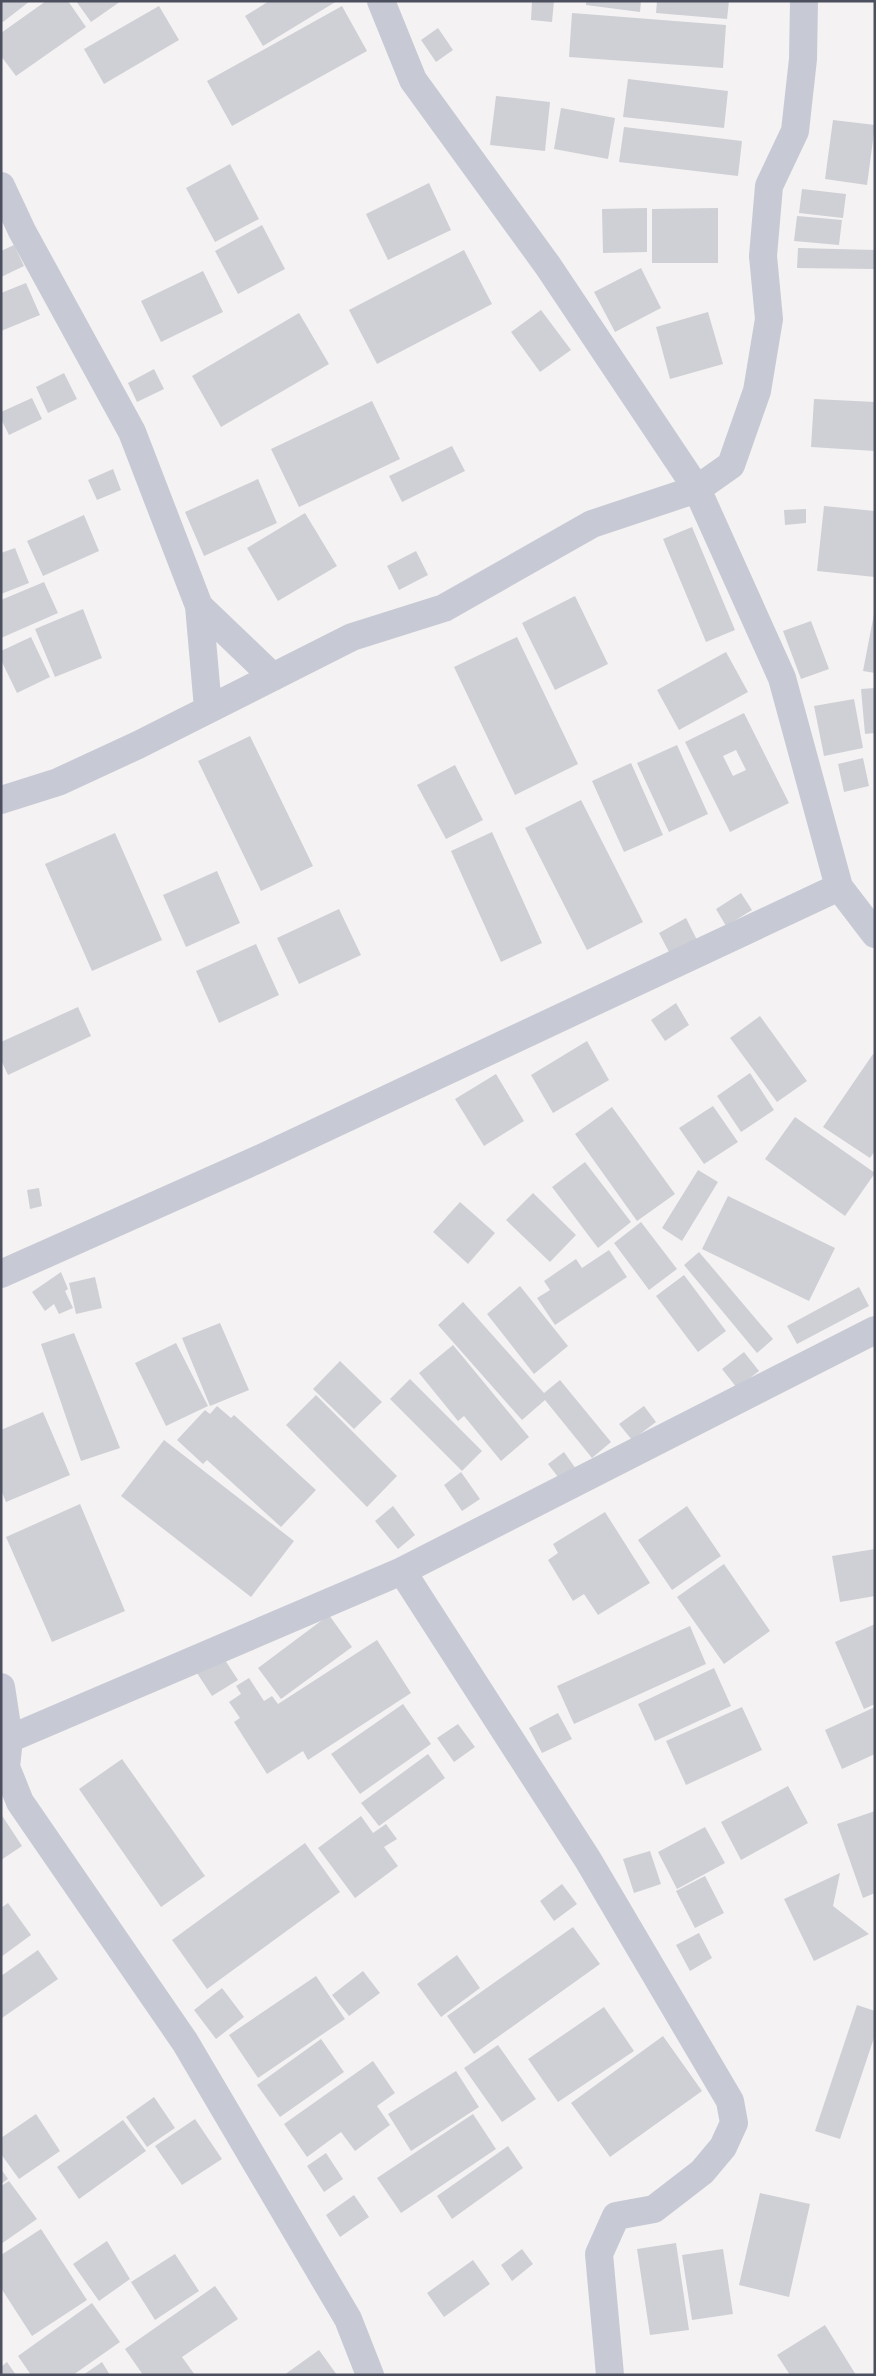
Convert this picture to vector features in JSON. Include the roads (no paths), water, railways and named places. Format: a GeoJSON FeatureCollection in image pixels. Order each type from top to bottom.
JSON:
{"type":"FeatureCollection","features":[{"type":"Feature","properties":{"kind":"street"},"geometry":{"type":"LineString","coordinates":[[381,1],[413,80],[548,266],[697,489],[782,678],[839,887],[875,934]]}},
{"type":"Feature","properties":{"kind":"street"},"geometry":{"type":"LineString","coordinates":[[1,800],[58,782],[138,745],[352,637],[444,608],[592,524],[697,489],[731,465],[757,391],[769,319],[763,256],[769,186],[795,131],[803,59],[804,1]]}},
{"type":"Feature","properties":{"kind":"street"},"geometry":{"type":"LineString","coordinates":[[1,186],[22,231],[132,432],[199,606],[208,708]]}},
{"type":"Feature","properties":{"kind":"street"},"geometry":{"type":"LineString","coordinates":[[199,606],[273,677]]}},
{"type":"Feature","properties":{"kind":"street"},"geometry":{"type":"LineString","coordinates":[[1,1274],[259,1159],[839,887]]}},
{"type":"Feature","properties":{"kind":"street"},"geometry":{"type":"LineString","coordinates":[[9,1739],[402,1571],[875,1330]]}},
{"type":"Feature","properties":{"kind":"street"},"geometry":{"type":"LineString","coordinates":[[402,1571],[588,1860],[730,2101],[734,2123],[723,2147],[702,2172],[654,2209],[616,2216],[599,2254],[610,2375]]}},
{"type":"Feature","properties":{"kind":"street"},"geometry":{"type":"LineString","coordinates":[[1,1687],[9,1739],[6,1767],[20,1802],[185,2042],[348,2319],[370,2375]]}}]}
